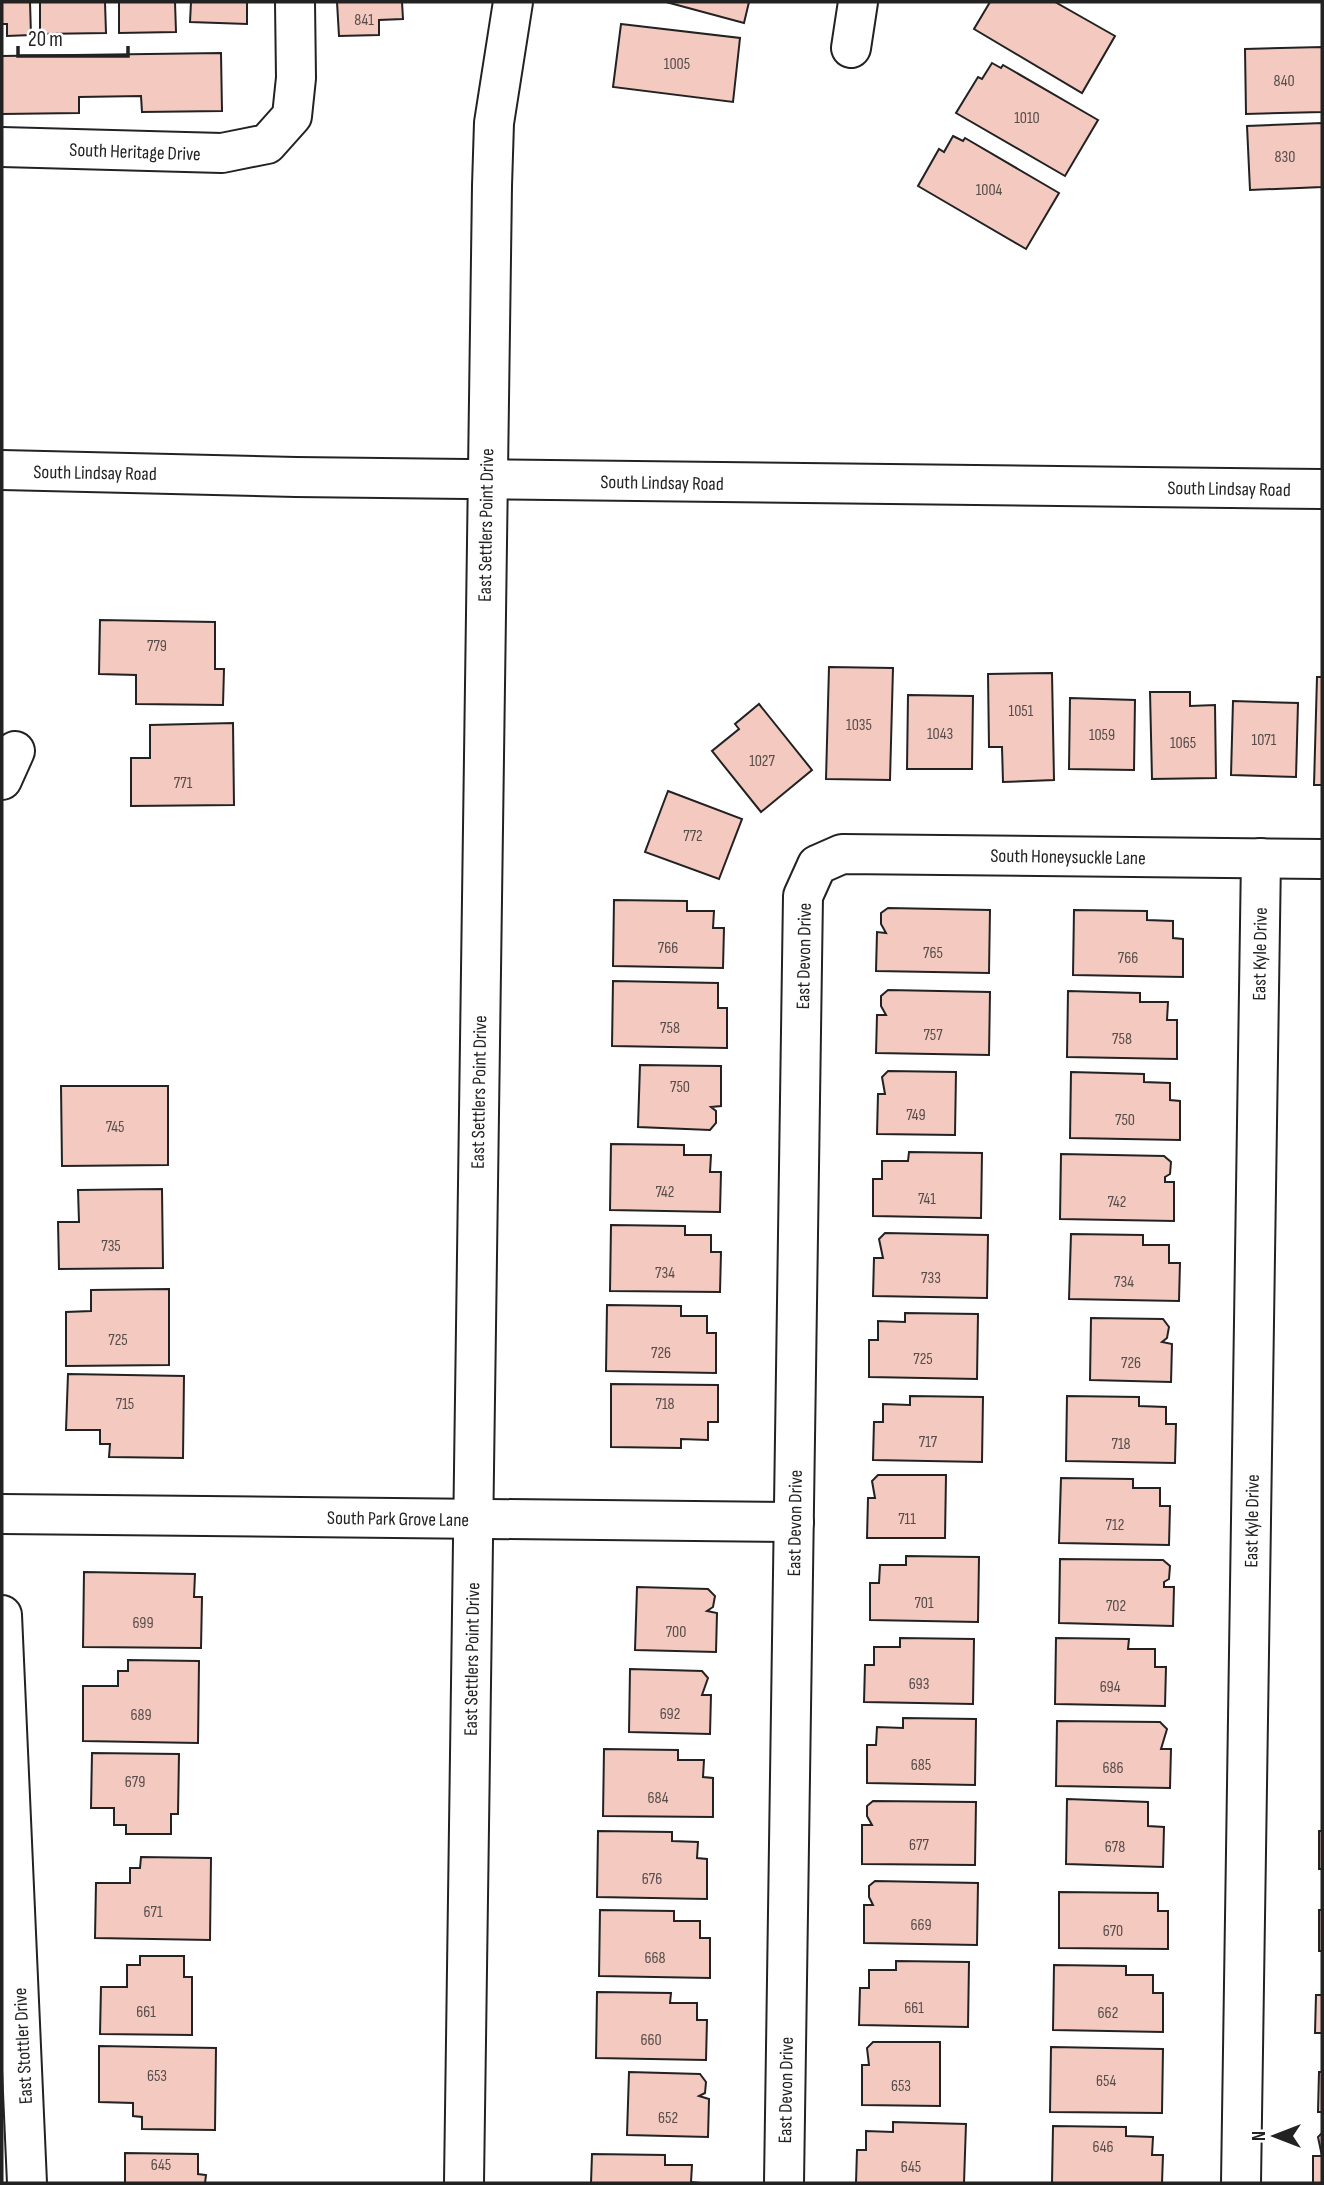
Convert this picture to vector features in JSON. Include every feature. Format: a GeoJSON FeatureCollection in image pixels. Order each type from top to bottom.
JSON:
{"type":"FeatureCollection","features":[{"type":"Feature","properties":{"kind":"street","name":"South Heritage Drive"},"geometry":{"type":"LineString","coordinates":[[2,148],[222,153],[267,144],[292,116],[296,78],[295,2]]}},
{"type":"Feature","properties":{"kind":"street","name":"East Settlers Point Drive"},"geometry":{"type":"LineString","coordinates":[[464,2183],[486,478],[494,123],[513,2]]}},
{"type":"Feature","properties":{"kind":"street"},"geometry":{"type":"LineString","coordinates":[[851,48],[858,2]]}},
{"type":"Feature","properties":{"kind":"street","name":"South Lindsay Road"},"geometry":{"type":"LineString","coordinates":[[2,470],[1322,489]]}},
{"type":"Feature","properties":{"kind":"street","name":"South Honeysuckle Lane"},"geometry":{"type":"LineString","coordinates":[[817,866],[842,854],[1322,859]]}},
{"type":"Feature","properties":{"kind":"street","name":"East Kyle Drive"},"geometry":{"type":"LineString","coordinates":[[1241,2183],[1261,858]]}},
{"type":"Feature","properties":{"kind":"street","name":"East Devon Drive"},"geometry":{"type":"LineString","coordinates":[[784,2183],[803,896],[817,866]]}},
{"type":"Feature","properties":{"kind":"street","name":"South Park Grove Lane"},"geometry":{"type":"LineString","coordinates":[[2,1514],[794,1522]]}},
{"type":"Feature","properties":{"kind":"street","name":"East Stottler Drive"},"geometry":{"type":"LineString","coordinates":[[2,1615],[27,2183]]}},
{"type":"Feature","properties":{"kind":"building"},"geometry":{"type":"Polygon","coordinates":[[[2,2],[30,2],[31,35],[7,36],[7,24],[2,24],[2,2]]]}},
{"type":"Feature","properties":{"kind":"building"},"geometry":{"type":"Polygon","coordinates":[[[40,2],[105,2],[106,33],[40,34],[40,2]]]}},
{"type":"Feature","properties":{"kind":"building"},"geometry":{"type":"Polygon","coordinates":[[[119,2],[175,2],[176,32],[119,33],[119,2]]]}},
{"type":"Feature","properties":{"kind":"building"},"geometry":{"type":"Polygon","coordinates":[[[191,2],[247,2],[247,24],[190,22],[191,2]]]}},
{"type":"Feature","properties":{"kind":"building"},"geometry":{"type":"Polygon","coordinates":[[[337,2],[402,2],[403,19],[379,20],[379,35],[339,36],[337,2]]]}},
{"type":"Feature","properties":{"kind":"building"},"geometry":{"type":"Polygon","coordinates":[[[666,2],[749,2],[744,23],[666,2]]]}},
{"type":"Feature","properties":{"kind":"building"},"geometry":{"type":"Polygon","coordinates":[[[990,2],[1055,2],[1115,36],[1082,93],[974,29],[990,2]]]}},
{"type":"Feature","properties":{"kind":"building"},"geometry":{"type":"Polygon","coordinates":[[[621,24],[740,38],[733,102],[613,87],[621,24]]]}},
{"type":"Feature","properties":{"kind":"building"},"geometry":{"type":"Polygon","coordinates":[[[1322,47],[1322,112],[1246,114],[1245,49],[1322,47]]]}},
{"type":"Feature","properties":{"kind":"building"},"geometry":{"type":"Polygon","coordinates":[[[221,53],[222,111],[142,112],[141,96],[79,97],[79,113],[2,114],[2,56],[221,53]]]}},
{"type":"Feature","properties":{"kind":"building"},"geometry":{"type":"Polygon","coordinates":[[[992,63],[1001,68],[1003,65],[1098,120],[1065,176],[956,113],[978,77],[982,79],[992,63]]]}},
{"type":"Feature","properties":{"kind":"building"},"geometry":{"type":"Polygon","coordinates":[[[1322,123],[1322,187],[1250,190],[1247,126],[1322,123]]]}},
{"type":"Feature","properties":{"kind":"building"},"geometry":{"type":"Polygon","coordinates":[[[953,136],[963,141],[965,138],[1059,193],[1026,249],[918,186],[939,149],[944,152],[953,136]]]}},
{"type":"Feature","properties":{"kind":"building"},"geometry":{"type":"Polygon","coordinates":[[[100,620],[215,622],[215,669],[224,669],[223,705],[136,704],[136,675],[99,674],[100,620]]]}},
{"type":"Feature","properties":{"kind":"building"},"geometry":{"type":"Polygon","coordinates":[[[829,667],[893,668],[890,780],[826,779],[829,667]]]}},
{"type":"Feature","properties":{"kind":"building"},"geometry":{"type":"Polygon","coordinates":[[[1052,673],[1054,780],[1003,782],[1002,747],[989,747],[988,674],[1052,673]]]}},
{"type":"Feature","properties":{"kind":"building"},"geometry":{"type":"Polygon","coordinates":[[[1317,677],[1322,677],[1322,785],[1314,785],[1317,677]]]}},
{"type":"Feature","properties":{"kind":"building"},"geometry":{"type":"Polygon","coordinates":[[[1150,692],[1190,692],[1190,706],[1215,705],[1216,778],[1152,779],[1150,692]]]}},
{"type":"Feature","properties":{"kind":"building"},"geometry":{"type":"Polygon","coordinates":[[[908,695],[973,696],[972,769],[907,769],[908,695]]]}},
{"type":"Feature","properties":{"kind":"building"},"geometry":{"type":"Polygon","coordinates":[[[1070,698],[1135,700],[1134,770],[1069,769],[1070,698]]]}},
{"type":"Feature","properties":{"kind":"building"},"geometry":{"type":"Polygon","coordinates":[[[1233,701],[1298,703],[1296,777],[1231,775],[1233,701]]]}},
{"type":"Feature","properties":{"kind":"building"},"geometry":{"type":"Polygon","coordinates":[[[759,704],[812,770],[761,812],[712,751],[739,729],[735,724],[759,704]]]}},
{"type":"Feature","properties":{"kind":"building"},"geometry":{"type":"Polygon","coordinates":[[[233,723],[234,805],[131,806],[131,758],[150,758],[150,725],[233,723]]]}},
{"type":"Feature","properties":{"kind":"building"},"geometry":{"type":"Polygon","coordinates":[[[668,791],[742,819],[719,879],[645,852],[668,791]]]}},
{"type":"Feature","properties":{"kind":"building"},"geometry":{"type":"Polygon","coordinates":[[[614,900],[687,901],[687,911],[714,911],[713,928],[724,928],[723,968],[613,966],[614,900]]]}},
{"type":"Feature","properties":{"kind":"building"},"geometry":{"type":"Polygon","coordinates":[[[888,908],[990,910],[989,973],[876,971],[877,932],[886,933],[881,924],[881,913],[888,908]]]}},
{"type":"Feature","properties":{"kind":"building"},"geometry":{"type":"Polygon","coordinates":[[[1074,910],[1147,911],[1147,920],[1173,921],[1173,938],[1183,939],[1183,977],[1073,975],[1074,910]]]}},
{"type":"Feature","properties":{"kind":"building"},"geometry":{"type":"Polygon","coordinates":[[[613,981],[718,983],[718,1008],[727,1008],[727,1048],[612,1046],[613,981]]]}},
{"type":"Feature","properties":{"kind":"building"},"geometry":{"type":"Polygon","coordinates":[[[888,990],[990,992],[989,1055],[876,1053],[877,1015],[886,1015],[881,1006],[881,996],[888,990]]]}},
{"type":"Feature","properties":{"kind":"building"},"geometry":{"type":"Polygon","coordinates":[[[1068,991],[1140,993],[1140,1002],[1168,1002],[1167,1020],[1177,1020],[1177,1059],[1067,1057],[1068,991]]]}},
{"type":"Feature","properties":{"kind":"building"},"geometry":{"type":"Polygon","coordinates":[[[640,1065],[721,1066],[721,1106],[711,1107],[716,1111],[716,1123],[710,1130],[638,1127],[640,1065]]]}},
{"type":"Feature","properties":{"kind":"building"},"geometry":{"type":"Polygon","coordinates":[[[888,1071],[956,1072],[955,1135],[877,1134],[878,1094],[885,1094],[882,1077],[888,1071]]]}},
{"type":"Feature","properties":{"kind":"building"},"geometry":{"type":"Polygon","coordinates":[[[1071,1072],[1144,1074],[1144,1082],[1170,1083],[1170,1100],[1180,1101],[1180,1140],[1070,1138],[1071,1072]]]}},
{"type":"Feature","properties":{"kind":"building"},"geometry":{"type":"Polygon","coordinates":[[[61,1086],[168,1086],[168,1165],[62,1166],[61,1086]]]}},
{"type":"Feature","properties":{"kind":"building"},"geometry":{"type":"Polygon","coordinates":[[[611,1144],[684,1145],[684,1155],[711,1155],[710,1172],[721,1172],[720,1212],[610,1210],[611,1144]]]}},
{"type":"Feature","properties":{"kind":"building"},"geometry":{"type":"Polygon","coordinates":[[[909,1152],[982,1153],[981,1218],[873,1216],[873,1179],[882,1179],[882,1161],[908,1161],[909,1152]]]}},
{"type":"Feature","properties":{"kind":"building"},"geometry":{"type":"Polygon","coordinates":[[[1061,1154],[1164,1156],[1171,1162],[1170,1174],[1165,1177],[1165,1182],[1174,1182],[1174,1221],[1060,1219],[1061,1154]]]}},
{"type":"Feature","properties":{"kind":"building"},"geometry":{"type":"Polygon","coordinates":[[[162,1189],[163,1268],[59,1269],[58,1222],[79,1222],[78,1190],[162,1189]]]}},
{"type":"Feature","properties":{"kind":"building"},"geometry":{"type":"Polygon","coordinates":[[[611,1225],[685,1226],[685,1235],[711,1235],[711,1252],[721,1252],[720,1292],[610,1291],[611,1225]]]}},
{"type":"Feature","properties":{"kind":"building"},"geometry":{"type":"Polygon","coordinates":[[[885,1233],[988,1235],[987,1298],[873,1296],[874,1258],[883,1258],[879,1239],[885,1233]]]}},
{"type":"Feature","properties":{"kind":"building"},"geometry":{"type":"Polygon","coordinates":[[[1071,1234],[1143,1235],[1143,1245],[1169,1245],[1169,1263],[1180,1263],[1179,1301],[1069,1299],[1071,1234]]]}},
{"type":"Feature","properties":{"kind":"building"},"geometry":{"type":"Polygon","coordinates":[[[169,1289],[169,1365],[66,1366],[66,1312],[91,1311],[91,1290],[169,1289]]]}},
{"type":"Feature","properties":{"kind":"building"},"geometry":{"type":"Polygon","coordinates":[[[607,1305],[681,1306],[681,1316],[707,1316],[707,1333],[716,1333],[716,1373],[606,1371],[607,1305]]]}},
{"type":"Feature","properties":{"kind":"building"},"geometry":{"type":"Polygon","coordinates":[[[905,1313],[978,1314],[977,1379],[869,1377],[869,1340],[878,1340],[878,1321],[905,1322],[905,1313]]]}},
{"type":"Feature","properties":{"kind":"building"},"geometry":{"type":"Polygon","coordinates":[[[1091,1318],[1163,1319],[1169,1327],[1167,1338],[1162,1342],[1172,1344],[1171,1382],[1090,1380],[1091,1318]]]}},
{"type":"Feature","properties":{"kind":"building"},"geometry":{"type":"Polygon","coordinates":[[[68,1374],[184,1376],[183,1458],[109,1457],[110,1444],[100,1444],[100,1430],[66,1430],[68,1374]]]}},
{"type":"Feature","properties":{"kind":"building"},"geometry":{"type":"Polygon","coordinates":[[[611,1384],[718,1385],[718,1422],[708,1422],[708,1440],[681,1439],[681,1448],[611,1447],[611,1384]]]}},
{"type":"Feature","properties":{"kind":"building"},"geometry":{"type":"Polygon","coordinates":[[[910,1396],[983,1397],[982,1462],[873,1460],[874,1422],[883,1422],[883,1404],[910,1405],[910,1396]]]}},
{"type":"Feature","properties":{"kind":"building"},"geometry":{"type":"Polygon","coordinates":[[[1067,1396],[1139,1397],[1139,1406],[1166,1407],[1166,1424],[1176,1424],[1175,1463],[1066,1461],[1067,1396]]]}},
{"type":"Feature","properties":{"kind":"building"},"geometry":{"type":"Polygon","coordinates":[[[878,1475],[946,1475],[945,1538],[867,1538],[868,1498],[875,1498],[872,1481],[878,1475]]]}},
{"type":"Feature","properties":{"kind":"building"},"geometry":{"type":"Polygon","coordinates":[[[1061,1478],[1133,1479],[1133,1488],[1160,1488],[1160,1506],[1170,1506],[1169,1545],[1059,1543],[1061,1478]]]}},
{"type":"Feature","properties":{"kind":"building"},"geometry":{"type":"Polygon","coordinates":[[[906,1556],[979,1557],[978,1622],[870,1620],[870,1583],[879,1583],[880,1565],[906,1565],[906,1556]]]}},
{"type":"Feature","properties":{"kind":"building"},"geometry":{"type":"Polygon","coordinates":[[[1060,1559],[1163,1560],[1170,1566],[1169,1579],[1164,1582],[1164,1587],[1174,1587],[1173,1626],[1059,1623],[1060,1559]]]}},
{"type":"Feature","properties":{"kind":"building"},"geometry":{"type":"Polygon","coordinates":[[[84,1572],[195,1574],[194,1597],[202,1597],[201,1648],[83,1647],[84,1572]]]}},
{"type":"Feature","properties":{"kind":"building"},"geometry":{"type":"Polygon","coordinates":[[[637,1587],[708,1589],[715,1596],[713,1607],[707,1611],[717,1613],[716,1652],[635,1650],[637,1587]]]}},
{"type":"Feature","properties":{"kind":"building"},"geometry":{"type":"Polygon","coordinates":[[[900,1638],[974,1639],[973,1704],[864,1702],[865,1665],[874,1665],[874,1647],[900,1647],[900,1638]]]}},
{"type":"Feature","properties":{"kind":"building"},"geometry":{"type":"Polygon","coordinates":[[[1056,1638],[1129,1639],[1128,1649],[1155,1649],[1155,1667],[1166,1667],[1165,1706],[1055,1704],[1056,1638]]]}},
{"type":"Feature","properties":{"kind":"building"},"geometry":{"type":"Polygon","coordinates":[[[128,1660],[199,1661],[198,1743],[83,1741],[83,1686],[118,1686],[118,1671],[128,1671],[128,1660]]]}},
{"type":"Feature","properties":{"kind":"building"},"geometry":{"type":"Polygon","coordinates":[[[630,1669],[702,1671],[708,1678],[702,1695],[711,1695],[710,1734],[629,1732],[630,1669]]]}},
{"type":"Feature","properties":{"kind":"building"},"geometry":{"type":"Polygon","coordinates":[[[903,1718],[976,1719],[975,1785],[867,1783],[867,1745],[876,1745],[877,1727],[903,1728],[903,1718]]]}},
{"type":"Feature","properties":{"kind":"building"},"geometry":{"type":"Polygon","coordinates":[[[1057,1721],[1160,1722],[1167,1729],[1161,1749],[1171,1749],[1170,1788],[1056,1786],[1057,1721]]]}},
{"type":"Feature","properties":{"kind":"building"},"geometry":{"type":"Polygon","coordinates":[[[604,1749],[678,1750],[678,1760],[704,1760],[703,1777],[713,1778],[713,1817],[603,1816],[604,1749]]]}},
{"type":"Feature","properties":{"kind":"building"},"geometry":{"type":"Polygon","coordinates":[[[92,1753],[179,1754],[178,1814],[171,1814],[171,1834],[126,1834],[126,1825],[114,1825],[114,1808],[91,1808],[92,1753]]]}},
{"type":"Feature","properties":{"kind":"building"},"geometry":{"type":"Polygon","coordinates":[[[1067,1799],[1148,1802],[1148,1826],[1164,1827],[1163,1867],[1066,1864],[1067,1799]]]}},
{"type":"Feature","properties":{"kind":"building"},"geometry":{"type":"Polygon","coordinates":[[[873,1801],[976,1802],[975,1865],[862,1864],[862,1825],[872,1825],[867,1816],[867,1806],[873,1801]]]}},
{"type":"Feature","properties":{"kind":"building"},"geometry":{"type":"Polygon","coordinates":[[[598,1831],[672,1832],[672,1841],[698,1842],[697,1858],[707,1859],[707,1899],[597,1897],[598,1831]]]}},
{"type":"Feature","properties":{"kind":"building"},"geometry":{"type":"Polygon","coordinates":[[[1319,1831],[1322,1831],[1322,1869],[1319,1869],[1319,1831]]]}},
{"type":"Feature","properties":{"kind":"building"},"geometry":{"type":"Polygon","coordinates":[[[141,1857],[211,1858],[210,1940],[95,1938],[96,1883],[130,1883],[130,1868],[140,1868],[141,1857]]]}},
{"type":"Feature","properties":{"kind":"building"},"geometry":{"type":"Polygon","coordinates":[[[875,1881],[978,1883],[977,1945],[864,1943],[864,1905],[873,1905],[869,1897],[869,1886],[875,1881]]]}},
{"type":"Feature","properties":{"kind":"building"},"geometry":{"type":"Polygon","coordinates":[[[1059,1892],[1158,1893],[1158,1911],[1168,1911],[1168,1949],[1059,1948],[1059,1892]]]}},
{"type":"Feature","properties":{"kind":"building"},"geometry":{"type":"Polygon","coordinates":[[[600,1910],[674,1911],[674,1921],[700,1921],[700,1938],[710,1938],[710,1978],[599,1976],[600,1910]]]}},
{"type":"Feature","properties":{"kind":"building"},"geometry":{"type":"Polygon","coordinates":[[[1319,1910],[1322,1910],[1322,1951],[1319,1951],[1319,1910]]]}},
{"type":"Feature","properties":{"kind":"building"},"geometry":{"type":"Polygon","coordinates":[[[140,1956],[184,1956],[184,1977],[192,1977],[192,2035],[100,2034],[101,1987],[127,1987],[127,1965],[140,1965],[140,1956]]]}},
{"type":"Feature","properties":{"kind":"building"},"geometry":{"type":"Polygon","coordinates":[[[896,1961],[969,1962],[968,2027],[859,2025],[860,1988],[869,1988],[869,1970],[896,1970],[896,1961]]]}},
{"type":"Feature","properties":{"kind":"building"},"geometry":{"type":"Polygon","coordinates":[[[1054,1965],[1126,1966],[1126,1975],[1153,1975],[1153,1993],[1163,1993],[1163,2032],[1053,2030],[1054,1965]]]}},
{"type":"Feature","properties":{"kind":"building"},"geometry":{"type":"Polygon","coordinates":[[[597,1992],[671,1993],[670,2003],[697,2003],[697,2020],[707,2020],[706,2060],[596,2058],[597,1992]]]}},
{"type":"Feature","properties":{"kind":"building"},"geometry":{"type":"Polygon","coordinates":[[[1316,1995],[1322,1995],[1322,2033],[1315,2033],[1316,1995]]]}},
{"type":"Feature","properties":{"kind":"building"},"geometry":{"type":"Polygon","coordinates":[[[873,2042],[940,2042],[940,2106],[862,2105],[862,2065],[869,2065],[867,2048],[873,2042]]]}},
{"type":"Feature","properties":{"kind":"building"},"geometry":{"type":"Polygon","coordinates":[[[99,2046],[216,2048],[215,2130],[142,2129],[142,2117],[133,2116],[133,2103],[99,2102],[99,2046]]]}},
{"type":"Feature","properties":{"kind":"building"},"geometry":{"type":"Polygon","coordinates":[[[1051,2047],[1163,2049],[1162,2113],[1050,2112],[1051,2047]]]}},
{"type":"Feature","properties":{"kind":"building"},"geometry":{"type":"Polygon","coordinates":[[[629,2072],[700,2074],[706,2082],[705,2093],[699,2096],[709,2099],[708,2137],[627,2135],[629,2072]]]}},
{"type":"Feature","properties":{"kind":"building"},"geometry":{"type":"Polygon","coordinates":[[[1319,2072],[1322,2072],[1322,2112],[1318,2112],[1319,2072]]]}},
{"type":"Feature","properties":{"kind":"building"},"geometry":{"type":"Polygon","coordinates":[[[893,2122],[966,2124],[964,2183],[856,2183],[857,2150],[866,2150],[866,2131],[893,2132],[893,2122]]]}},
{"type":"Feature","properties":{"kind":"building"},"geometry":{"type":"Polygon","coordinates":[[[1053,2126],[1126,2127],[1126,2136],[1153,2137],[1152,2155],[1163,2155],[1162,2183],[1052,2183],[1053,2126]]]}},
{"type":"Feature","properties":{"kind":"building"},"geometry":{"type":"Polygon","coordinates":[[[1322,2133],[1322,2156],[1318,2137],[1322,2133]]]}},
{"type":"Feature","properties":{"kind":"building"},"geometry":{"type":"Polygon","coordinates":[[[125,2153],[198,2154],[198,2174],[206,2175],[205,2183],[125,2183],[125,2153]]]}},
{"type":"Feature","properties":{"kind":"building"},"geometry":{"type":"Polygon","coordinates":[[[592,2154],[665,2155],[665,2165],[692,2165],[691,2182],[701,2183],[591,2183],[592,2154]]]}},
{"type":"Feature","properties":{"kind":"building"},"geometry":{"type":"Polygon","coordinates":[[[1313,2156],[1322,2156],[1322,2183],[1313,2183],[1313,2156]]]}}]}
